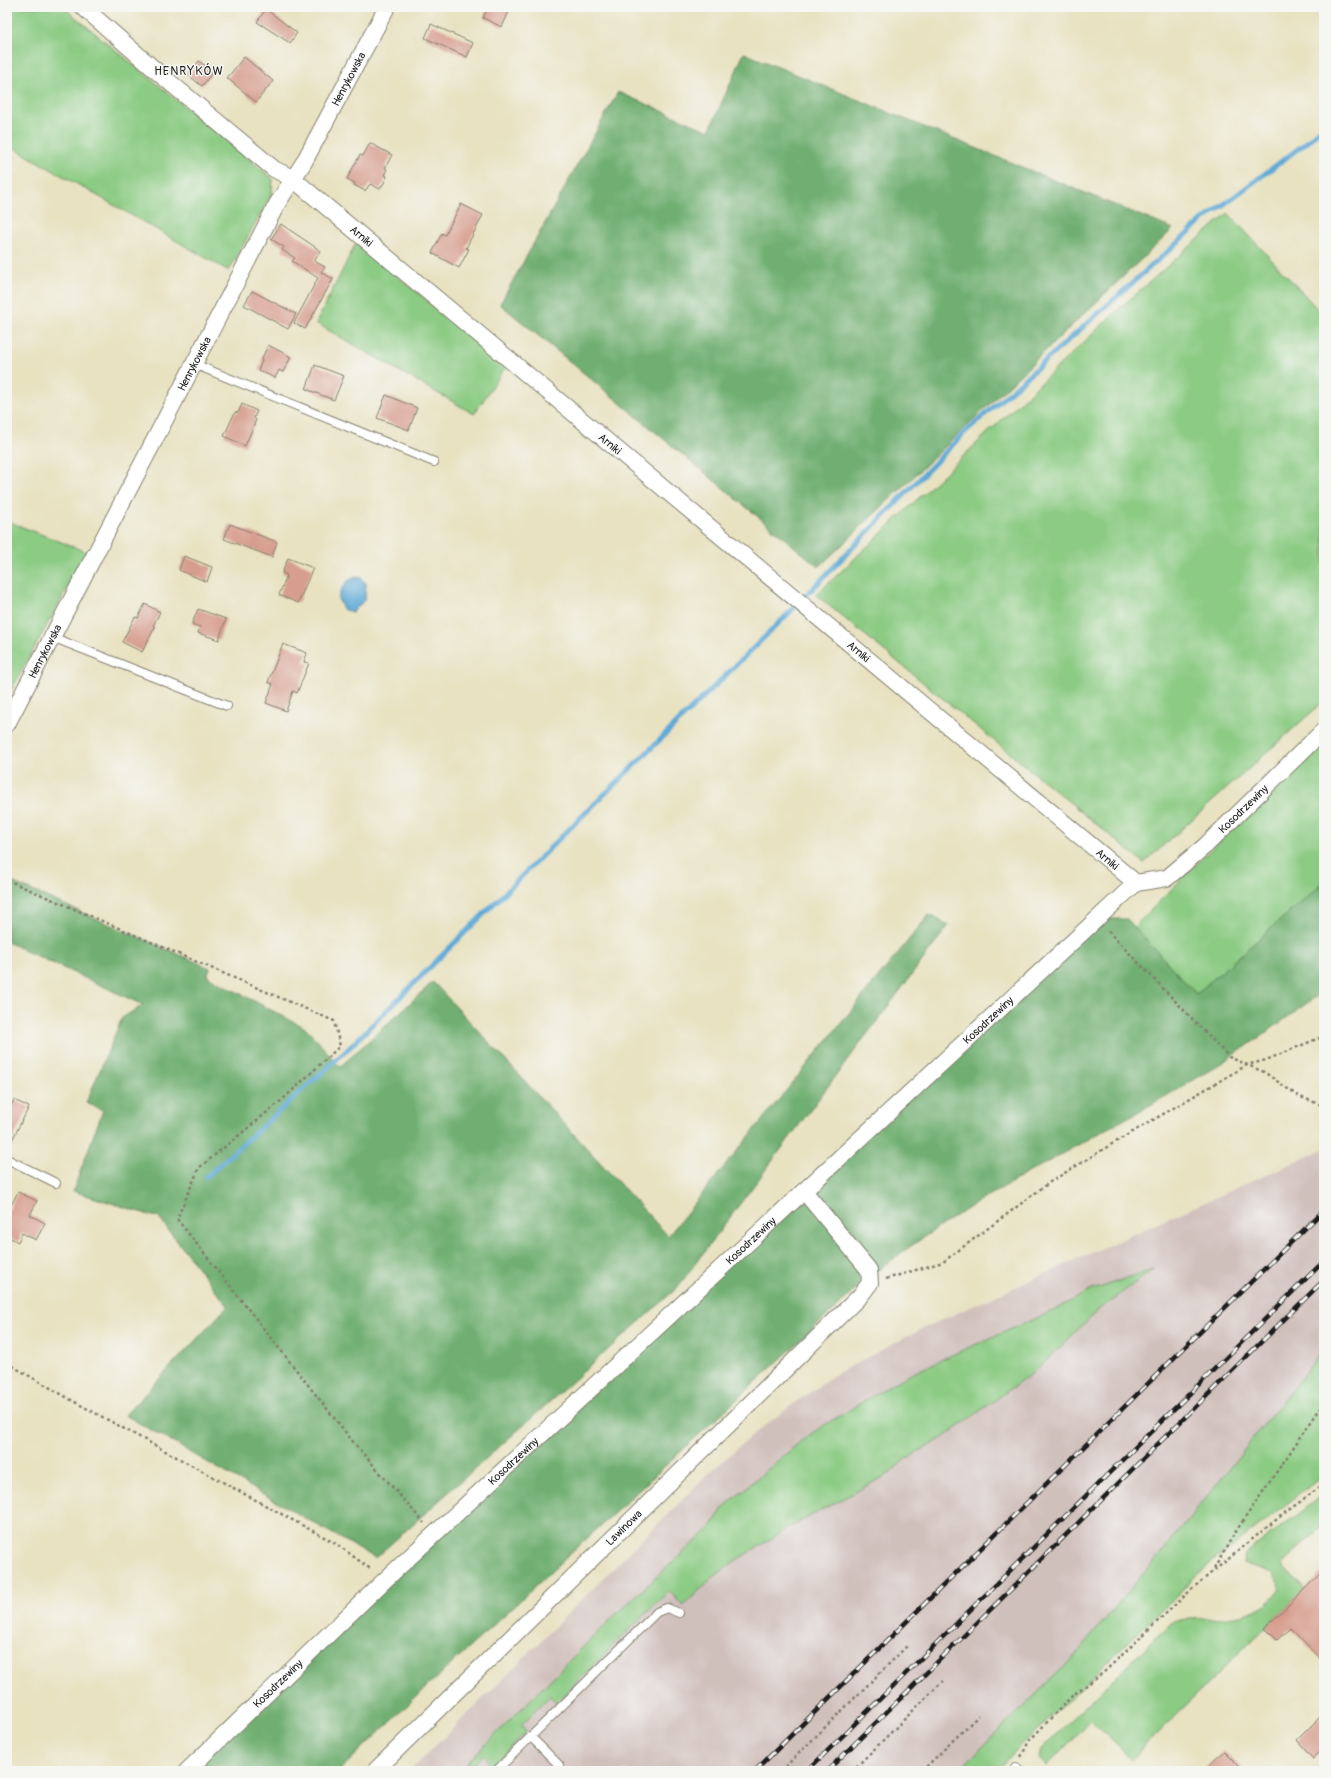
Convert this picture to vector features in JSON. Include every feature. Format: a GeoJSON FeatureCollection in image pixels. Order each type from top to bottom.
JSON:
{"type":"FeatureCollection","features":[{"type":"Feature","properties":{"kind":"street","name":"Arniki"},"geometry":{"type":"LineString","coordinates":[[83,7],[161,75],[274,169],[292,178],[1136,883]]}},
{"type":"Feature","properties":{"kind":"street","name":"Henrykowska"},"geometry":{"type":"LineString","coordinates":[[7,724],[277,204],[292,178],[304,162],[387,7]]}},
{"type":"Feature","properties":{"kind":"street","name":"Kosodrzewiny"},"geometry":{"type":"LineString","coordinates":[[187,1771],[434,1534],[1136,883],[1167,878],[1205,846],[1324,730]]}},
{"type":"Feature","properties":{"kind":"street"},"geometry":{"type":"LineString","coordinates":[[804,1191],[869,1270],[870,1284]]}},
{"type":"Feature","properties":{"kind":"street","name":"Lawinowa"},"geometry":{"type":"LineString","coordinates":[[375,1771],[855,1301],[870,1284]]}},
{"type":"Feature","properties":{"kind":"lane"},"geometry":{"type":"LineString","coordinates":[[194,364],[434,462]]}},
{"type":"Feature","properties":{"kind":"lane"},"geometry":{"type":"LineString","coordinates":[[52,637],[226,706]]}},
{"type":"Feature","properties":{"kind":"lane"},"geometry":{"type":"LineString","coordinates":[[7,1159],[56,1183]]}},
{"type":"Feature","properties":{"kind":"lane"},"geometry":{"type":"LineString","coordinates":[[496,1771],[657,1612],[667,1608],[679,1613]]}},
{"type":"Feature","properties":{"kind":"lane"},"geometry":{"type":"LineString","coordinates":[[530,1737],[559,1765]]}},
{"type":"Feature","properties":{"kind":"path"},"geometry":{"type":"LineString","coordinates":[[7,880],[334,1021],[340,1046],[282,1100],[199,1168],[177,1219],[354,1443],[434,1534]]}},
{"type":"Feature","properties":{"kind":"path"},"geometry":{"type":"LineString","coordinates":[[1097,919],[1229,1057],[1264,1072],[1298,1096],[1324,1106]]}},
{"type":"Feature","properties":{"kind":"path"},"geometry":{"type":"LineString","coordinates":[[870,1284],[943,1262],[1050,1182],[1112,1144],[1247,1065],[1266,1060],[1324,1036]]}},
{"type":"Feature","properties":{"kind":"path"},"geometry":{"type":"LineString","coordinates":[[7,1363],[73,1401],[335,1543],[385,1580]]}},
{"type":"Feature","properties":{"kind":"path"},"geometry":{"type":"LineString","coordinates":[[1213,1572],[1234,1534],[1324,1403]]}},
{"type":"Feature","properties":{"kind":"path"},"geometry":{"type":"LineString","coordinates":[[1017,1769],[1029,1741],[1073,1695],[1103,1673],[1193,1588],[1282,1515],[1324,1484]]}},
{"type":"Feature","properties":{"kind":"path"},"geometry":{"type":"LineString","coordinates":[[781,1771],[908,1645]]}},
{"type":"Feature","properties":{"kind":"path"},"geometry":{"type":"LineString","coordinates":[[852,1771],[943,1681]]}},
{"type":"Feature","properties":{"kind":"path"},"geometry":{"type":"LineString","coordinates":[[922,1771],[978,1716]]}},
{"type":"Feature","properties":{"kind":"shaded area"},"geometry":{"type":"Polygon","coordinates":[[[1324,1149],[1324,1354],[1061,1676],[966,1771],[410,1771],[706,1476],[750,1437],[797,1401],[841,1371],[926,1327],[1324,1149]]]}},
{"type":"Feature","properties":{"kind":"green space"},"geometry":{"type":"Polygon","coordinates":[[[7,7],[63,7],[273,179],[272,193],[229,271],[7,144],[7,7]]]}},
{"type":"Feature","properties":{"kind":"green space"},"geometry":{"type":"Polygon","coordinates":[[[744,53],[1173,229],[819,567],[500,304],[618,92],[709,131],[744,53]]]}},
{"type":"Feature","properties":{"kind":"green space"},"geometry":{"type":"Polygon","coordinates":[[[1228,213],[1324,316],[1324,701],[1144,863],[816,595],[1121,307],[1228,213]]]}},
{"type":"Feature","properties":{"kind":"green space"},"geometry":{"type":"Polygon","coordinates":[[[356,243],[507,365],[474,414],[316,323],[356,243]]]}},
{"type":"Feature","properties":{"kind":"green space"},"geometry":{"type":"Polygon","coordinates":[[[7,521],[87,552],[7,698],[7,521]]]}},
{"type":"Feature","properties":{"kind":"green space"},"geometry":{"type":"Polygon","coordinates":[[[1324,735],[1324,882],[1196,994],[1134,927],[1324,735]]]}},
{"type":"Feature","properties":{"kind":"green space"},"geometry":{"type":"Polygon","coordinates":[[[7,880],[210,968],[207,976],[307,1029],[340,1067],[433,982],[668,1236],[929,915],[949,925],[677,1288],[375,1558],[125,1415],[228,1306],[159,1218],[73,1191],[103,1110],[86,1103],[122,1018],[143,1005],[7,942],[7,880]]]}},
{"type":"Feature","properties":{"kind":"green space"},"geometry":{"type":"Polygon","coordinates":[[[1324,882],[1324,991],[1255,1041],[1212,1069],[1169,1095],[1036,1168],[949,1220],[908,1248],[867,1279],[418,1695],[339,1771],[187,1771],[1097,919],[1127,919],[1196,994],[1324,882]]]}},
{"type":"Feature","properties":{"kind":"green space"},"geometry":{"type":"Polygon","coordinates":[[[1155,1268],[1099,1310],[1033,1373],[941,1439],[906,1459],[887,1475],[790,1527],[735,1561],[711,1579],[683,1606],[669,1591],[556,1702],[550,1696],[521,1725],[527,1731],[493,1766],[483,1756],[468,1771],[459,1771],[614,1616],[710,1528],[724,1507],[801,1441],[897,1381],[947,1357],[1055,1310],[1090,1291],[1155,1268]]]}},
{"type":"Feature","properties":{"kind":"green space"},"geometry":{"type":"Polygon","coordinates":[[[1324,1349],[1324,1475],[1206,1567],[995,1771],[972,1771],[965,1764],[1073,1658],[1184,1525],[1324,1349]]]}},
{"type":"Feature","properties":{"kind":"green space"},"geometry":{"type":"Polygon","coordinates":[[[1324,1494],[1324,1524],[1282,1565],[1305,1589],[1131,1759],[1091,1720],[1047,1766],[1039,1758],[1041,1749],[1171,1623],[1177,1620],[1220,1618],[1248,1613],[1260,1608],[1271,1600],[1281,1588],[1272,1573],[1243,1563],[1245,1554],[1324,1494]]]}},
{"type":"Feature","properties":{"kind":"water"},"geometry":{"type":"Polygon","coordinates":[[[357,577],[361,578],[366,583],[365,599],[353,612],[344,610],[338,599],[341,591],[346,582],[357,577]]]}},
{"type":"Feature","properties":{"kind":"building"},"geometry":{"type":"Polygon","coordinates":[[[488,7],[511,7],[502,27],[483,18],[488,7]]]}},
{"type":"Feature","properties":{"kind":"building"},"geometry":{"type":"Polygon","coordinates":[[[266,9],[297,33],[290,43],[257,22],[266,9]]]}},
{"type":"Feature","properties":{"kind":"building"},"geometry":{"type":"Polygon","coordinates":[[[431,24],[473,43],[467,57],[425,38],[431,24]]]}},
{"type":"Feature","properties":{"kind":"building"},"geometry":{"type":"Polygon","coordinates":[[[244,57],[273,81],[256,102],[227,78],[244,57]]]}},
{"type":"Feature","properties":{"kind":"building"},"geometry":{"type":"Polygon","coordinates":[[[199,61],[213,72],[202,86],[188,75],[199,61]]]}},
{"type":"Feature","properties":{"kind":"building"},"geometry":{"type":"Polygon","coordinates":[[[370,143],[392,155],[385,168],[387,169],[384,175],[387,176],[380,189],[370,184],[365,191],[347,179],[360,155],[363,156],[370,143]]]}},
{"type":"Feature","properties":{"kind":"building"},"geometry":{"type":"Polygon","coordinates":[[[461,204],[483,215],[466,248],[469,249],[459,268],[432,253],[442,233],[445,235],[461,204]]]}},
{"type":"Feature","properties":{"kind":"building"},"geometry":{"type":"Polygon","coordinates":[[[281,224],[321,251],[314,261],[325,267],[321,272],[333,279],[305,329],[294,323],[318,278],[292,261],[295,258],[282,250],[284,247],[271,239],[281,224]]]}},
{"type":"Feature","properties":{"kind":"building"},"geometry":{"type":"Polygon","coordinates":[[[252,291],[296,314],[288,329],[244,305],[252,291]]]}},
{"type":"Feature","properties":{"kind":"building"},"geometry":{"type":"Polygon","coordinates":[[[268,345],[291,357],[283,372],[279,370],[275,378],[258,370],[268,345]]]}},
{"type":"Feature","properties":{"kind":"building"},"geometry":{"type":"Polygon","coordinates":[[[315,365],[344,376],[334,400],[306,389],[315,365]]]}},
{"type":"Feature","properties":{"kind":"building"},"geometry":{"type":"Polygon","coordinates":[[[386,395],[417,408],[409,430],[377,418],[386,395]]]}},
{"type":"Feature","properties":{"kind":"building"},"geometry":{"type":"Polygon","coordinates":[[[242,404],[257,411],[254,418],[256,420],[245,446],[224,436],[235,412],[238,413],[242,404]]]}},
{"type":"Feature","properties":{"kind":"building"},"geometry":{"type":"Polygon","coordinates":[[[230,524],[277,542],[272,557],[224,539],[230,524]]]}},
{"type":"Feature","properties":{"kind":"building"},"geometry":{"type":"Polygon","coordinates":[[[184,556],[212,567],[207,582],[179,570],[184,556]]]}},
{"type":"Feature","properties":{"kind":"building"},"geometry":{"type":"Polygon","coordinates":[[[288,558],[313,568],[298,603],[279,595],[287,575],[282,573],[288,558]]]}},
{"type":"Feature","properties":{"kind":"building"},"geometry":{"type":"Polygon","coordinates":[[[145,604],[160,612],[153,626],[155,627],[142,652],[122,642],[135,617],[138,618],[145,604]]]}},
{"type":"Feature","properties":{"kind":"building"},"geometry":{"type":"Polygon","coordinates":[[[198,609],[226,619],[219,640],[198,633],[200,627],[192,624],[198,609]]]}},
{"type":"Feature","properties":{"kind":"building"},"geometry":{"type":"Polygon","coordinates":[[[283,644],[307,653],[304,662],[309,663],[297,693],[293,691],[286,711],[266,703],[273,684],[268,682],[283,644]]]}},
{"type":"Feature","properties":{"kind":"building"},"geometry":{"type":"Polygon","coordinates":[[[14,1100],[29,1107],[7,1150],[7,1113],[14,1100]]]}},
{"type":"Feature","properties":{"kind":"building"},"geometry":{"type":"Polygon","coordinates":[[[18,1192],[37,1201],[30,1215],[45,1223],[36,1240],[22,1233],[18,1242],[7,1236],[7,1213],[18,1192]]]}},
{"type":"Feature","properties":{"kind":"building"},"geometry":{"type":"Polygon","coordinates":[[[1324,1570],[1324,1663],[1290,1628],[1277,1640],[1265,1628],[1324,1570]]]}},
{"type":"Feature","properties":{"kind":"building"},"geometry":{"type":"Polygon","coordinates":[[[1324,1713],[1324,1747],[1313,1758],[1297,1740],[1324,1713]]]}},
{"type":"Feature","properties":{"kind":"building"},"geometry":{"type":"Polygon","coordinates":[[[1224,1751],[1244,1771],[1203,1771],[1224,1751]]]}},
{"type":"Feature","properties":{"kind":"waterway"},"geometry":{"type":"LineString","coordinates":[[206,1177],[347,1050],[785,617],[963,434],[1203,220],[1307,142],[1324,126]]}},
{"type":"Feature","properties":{"kind":"railway"},"geometry":{"type":"LineString","coordinates":[[755,1771],[1324,1210]]}},
{"type":"Feature","properties":{"kind":"railway"},"geometry":{"type":"LineString","coordinates":[[807,1771],[1324,1261]]}},
{"type":"Feature","properties":{"kind":"railway"},"geometry":{"type":"LineString","coordinates":[[827,1771],[1324,1280]]}},
{"type":"Feature","properties":{"kind":"district","name":"HENRYKÓW"},"geometry":{"type":"Point","coordinates":[189,71]}}]}
